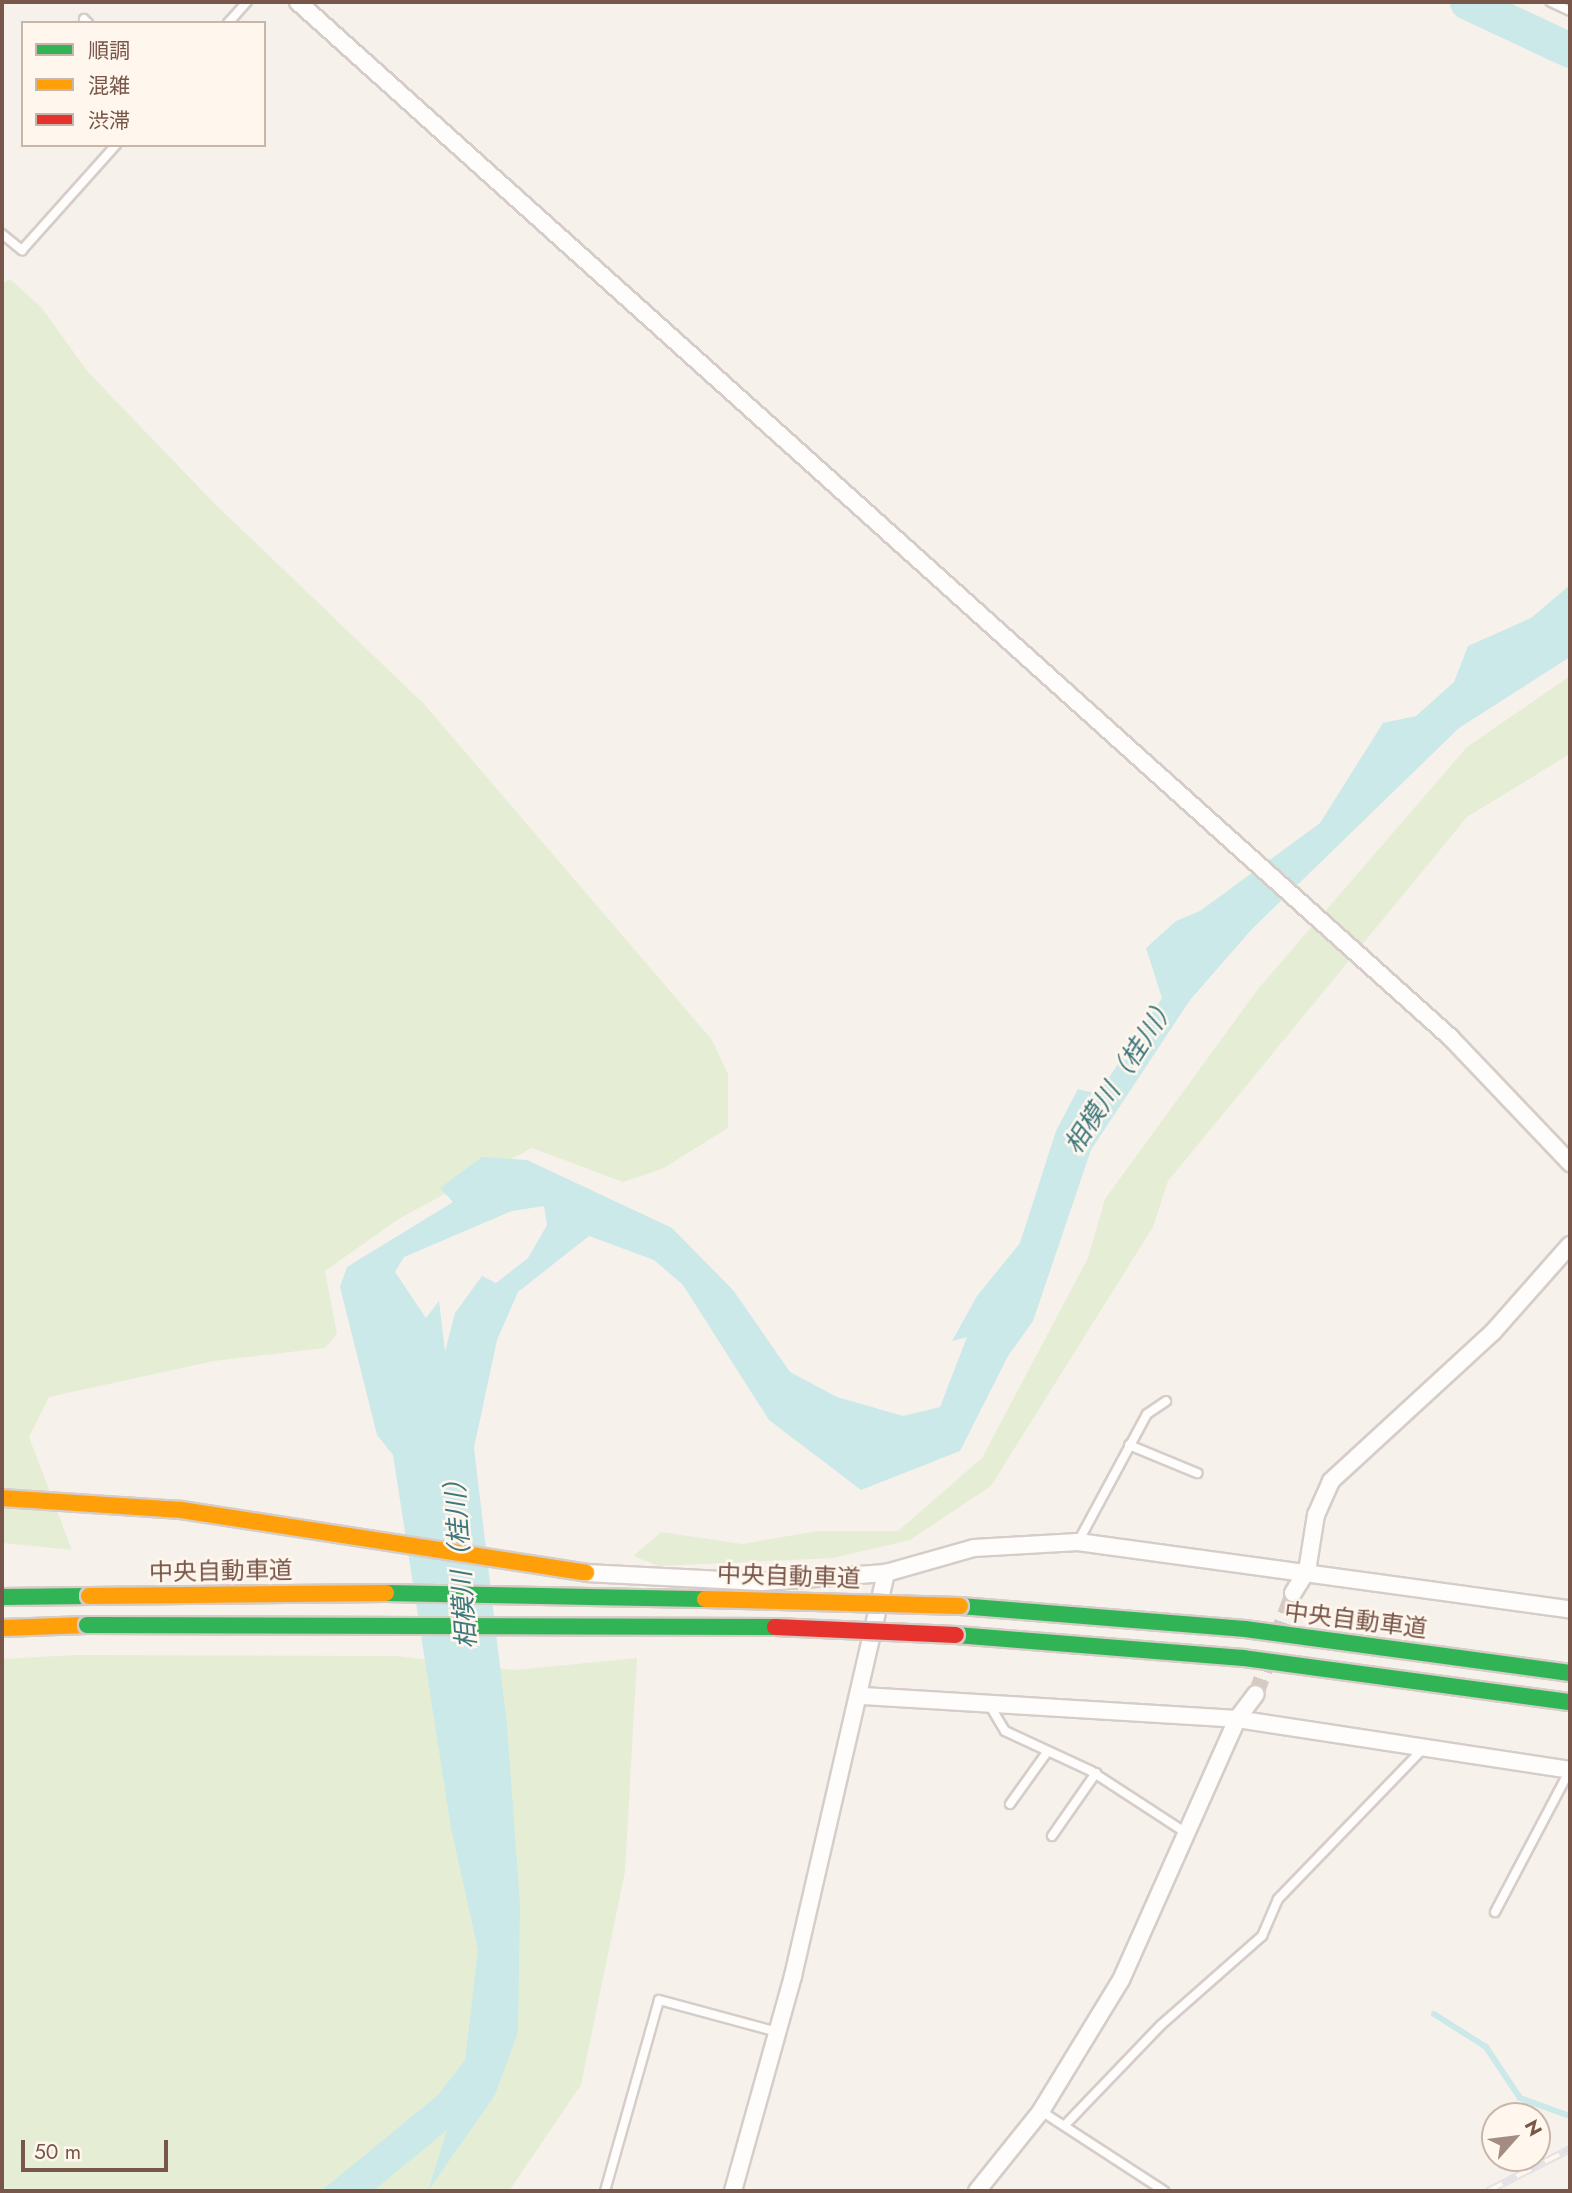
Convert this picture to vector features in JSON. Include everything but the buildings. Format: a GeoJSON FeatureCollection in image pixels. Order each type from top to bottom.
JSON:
{"type":"FeatureCollection","features":[{"type":"Feature","properties":{"kind":"main road"},"geometry":{"type":"LineString","coordinates":[[2,1498],[103,1501],[586,1573]]}},
{"type":"Feature","properties":{"kind":"main road","name":"中央自動車道"},"geometry":{"type":"LineString","coordinates":[[2,1597],[441,1592],[960,1606],[1245,1629],[1570,1673]]}},
{"type":"Feature","properties":{"kind":"main road","name":"中央自動車道"},"geometry":{"type":"LineString","coordinates":[[2,1628],[88,1625],[685,1624],[956,1635],[1243,1658],[1570,1702]]}},
{"type":"Feature","properties":{"kind":"street"},"geometry":{"type":"LineString","coordinates":[[298,2],[1225,832],[1451,1038],[1570,1163]]}},
{"type":"Feature","properties":{"kind":"street"},"geometry":{"type":"LineString","coordinates":[[1293,1593],[1307,1571],[1316,1515],[1331,1481],[1493,1332],[1570,1245]]}},
{"type":"Feature","properties":{"kind":"street"},"geometry":{"type":"LineString","coordinates":[[586,1573],[762,1581],[886,1573],[974,1548],[1078,1542],[1307,1571],[1570,1609]]}},
{"type":"Feature","properties":{"kind":"street"},"geometry":{"type":"LineString","coordinates":[[733,2191],[778,2032],[863,1696],[886,1573]]}},
{"type":"Feature","properties":{"kind":"street"},"geometry":{"type":"LineString","coordinates":[[977,2191],[1041,2111],[1121,1980],[1237,1719],[1256,1694]]}},
{"type":"Feature","properties":{"kind":"street"},"geometry":{"type":"LineString","coordinates":[[863,1696],[990,1706],[1237,1719],[1570,1770]]}},
{"type":"Feature","properties":{"kind":"lane"},"geometry":{"type":"LineString","coordinates":[[230,21],[247,2]]}},
{"type":"Feature","properties":{"kind":"lane"},"geometry":{"type":"LineString","coordinates":[[1551,2],[1570,11]]}},
{"type":"Feature","properties":{"kind":"lane"},"geometry":{"type":"LineString","coordinates":[[2,234],[22,250],[114,147]]}},
{"type":"Feature","properties":{"kind":"lane"},"geometry":{"type":"LineString","coordinates":[[1078,1542],[1147,1413],[1166,1401]]}},
{"type":"Feature","properties":{"kind":"lane"},"geometry":{"type":"LineString","coordinates":[[1129,1445],[1197,1474]]}},
{"type":"Feature","properties":{"kind":"lane"},"geometry":{"type":"LineString","coordinates":[[990,1706],[1005,1731],[1096,1773],[1186,1833]]}},
{"type":"Feature","properties":{"kind":"lane"},"geometry":{"type":"LineString","coordinates":[[1066,2124],[1161,2025],[1262,1936],[1278,1899],[1424,1748]]}},
{"type":"Feature","properties":{"kind":"lane"},"geometry":{"type":"LineString","coordinates":[[1010,1804],[1048,1751]]}},
{"type":"Feature","properties":{"kind":"lane"},"geometry":{"type":"LineString","coordinates":[[1495,1912],[1570,1770]]}},
{"type":"Feature","properties":{"kind":"lane"},"geometry":{"type":"LineString","coordinates":[[1052,1836],[1096,1773]]}},
{"type":"Feature","properties":{"kind":"lane"},"geometry":{"type":"LineString","coordinates":[[605,2191],[659,2000],[778,2032]]}},
{"type":"Feature","properties":{"kind":"lane"},"geometry":{"type":"LineString","coordinates":[[1041,2111],[1066,2124],[1164,2191]]}},
{"type":"Feature","properties":{"kind":"green space"},"geometry":{"type":"Polygon","coordinates":[[[10,279],[41,307],[88,372],[214,503],[425,705],[712,1040],[728,1074],[728,1128],[662,1169],[623,1182],[532,1148],[400,1218],[325,1271],[337,1334],[325,1348],[214,1361],[49,1397],[29,1437],[72,1550],[2,1543],[2,284],[10,279]]]}},
{"type":"Feature","properties":{"kind":"green space"},"geometry":{"type":"Polygon","coordinates":[[[1570,676],[1570,754],[1467,817],[1168,1181],[1153,1227],[991,1486],[910,1540],[833,1558],[659,1566],[633,1556],[661,1532],[742,1544],[817,1531],[898,1531],[982,1458],[1088,1258],[1105,1199],[1258,989],[1467,747],[1570,676]]]}},
{"type":"Feature","properties":{"kind":"green space"},"geometry":{"type":"Polygon","coordinates":[[[74,1655],[396,1656],[515,1670],[637,1658],[625,1872],[581,2085],[509,2191],[2,2191],[2,1659],[74,1655]]]}},
{"type":"Feature","properties":{"kind":"water","name":"相模川（桂川）"},"geometry":{"type":"Polygon","coordinates":[[[1570,585],[1570,657],[1459,728],[1252,929],[1190,1000],[1091,1150],[1033,1321],[1008,1356],[960,1451],[861,1490],[769,1420],[683,1285],[654,1260],[589,1236],[518,1292],[497,1340],[474,1448],[507,1725],[520,1904],[518,2032],[495,2095],[428,2191],[447,2130],[373,2191],[321,2191],[438,2095],[465,2060],[478,1950],[451,1828],[393,1455],[377,1435],[340,1287],[347,1267],[453,1202],[440,1188],[482,1157],[527,1160],[672,1228],[733,1290],[790,1372],[837,1397],[903,1416],[940,1407],[967,1337],[952,1341],[977,1296],[1020,1243],[1056,1131],[1078,1089],[1098,1094],[1162,998],[1146,948],[1176,921],[1200,911],[1320,823],[1383,723],[1416,716],[1454,682],[1468,646],[1531,618],[1570,585]],[[544,1206],[512,1211],[404,1257],[395,1272],[426,1318],[439,1301],[445,1352],[455,1313],[482,1276],[496,1283],[528,1258],[547,1225],[544,1206]]]}},
{"type":"Feature","properties":{"kind":"waterway"},"geometry":{"type":"LineString","coordinates":[[1467,2],[1570,50]]}},
{"type":"Feature","properties":{"kind":"waterway"},"geometry":{"type":"LineString","coordinates":[[1434,2014],[1486,2047],[1520,2098],[1570,2116]]}},
{"type":"Feature","properties":{"kind":"tunnel"},"geometry":{"type":"LineString","coordinates":[[1277,1637],[1293,1593]]}},
{"type":"Feature","properties":{"kind":"tunnel"},"geometry":{"type":"LineString","coordinates":[[1256,1694],[1269,1658]]}},
{"type":"Feature","properties":{"kind":"railway"},"geometry":{"type":"LineString","coordinates":[[1488,2191],[1570,2149]]}},
{"type":"Feature","properties":{"kind":"traffic: fast"},"geometry":{"type":"LineString","coordinates":[[386,1593],[705,1599]]}},
{"type":"Feature","properties":{"kind":"traffic: fast"},"geometry":{"type":"LineString","coordinates":[[2,1597],[89,1596]]}},
{"type":"Feature","properties":{"kind":"traffic: fast"},"geometry":{"type":"LineString","coordinates":[[960,1606],[1245,1629],[1570,1673]]}},
{"type":"Feature","properties":{"kind":"traffic: fast"},"geometry":{"type":"LineString","coordinates":[[87,1625],[775,1627]]}},
{"type":"Feature","properties":{"kind":"traffic: fast"},"geometry":{"type":"LineString","coordinates":[[956,1635],[1243,1658],[1570,1702]]}},
{"type":"Feature","properties":{"kind":"traffic: slow"},"geometry":{"type":"LineString","coordinates":[[2,1498],[181,1510],[586,1573]]}},
{"type":"Feature","properties":{"kind":"traffic: slow"},"geometry":{"type":"LineString","coordinates":[[89,1596],[386,1593]]}},
{"type":"Feature","properties":{"kind":"traffic: slow"},"geometry":{"type":"LineString","coordinates":[[705,1599],[960,1606]]}},
{"type":"Feature","properties":{"kind":"traffic: slow"},"geometry":{"type":"LineString","coordinates":[[2,1628],[87,1625]]}},
{"type":"Feature","properties":{"kind":"traffic: jam"},"geometry":{"type":"LineString","coordinates":[[775,1627],[956,1635]]}}]}
